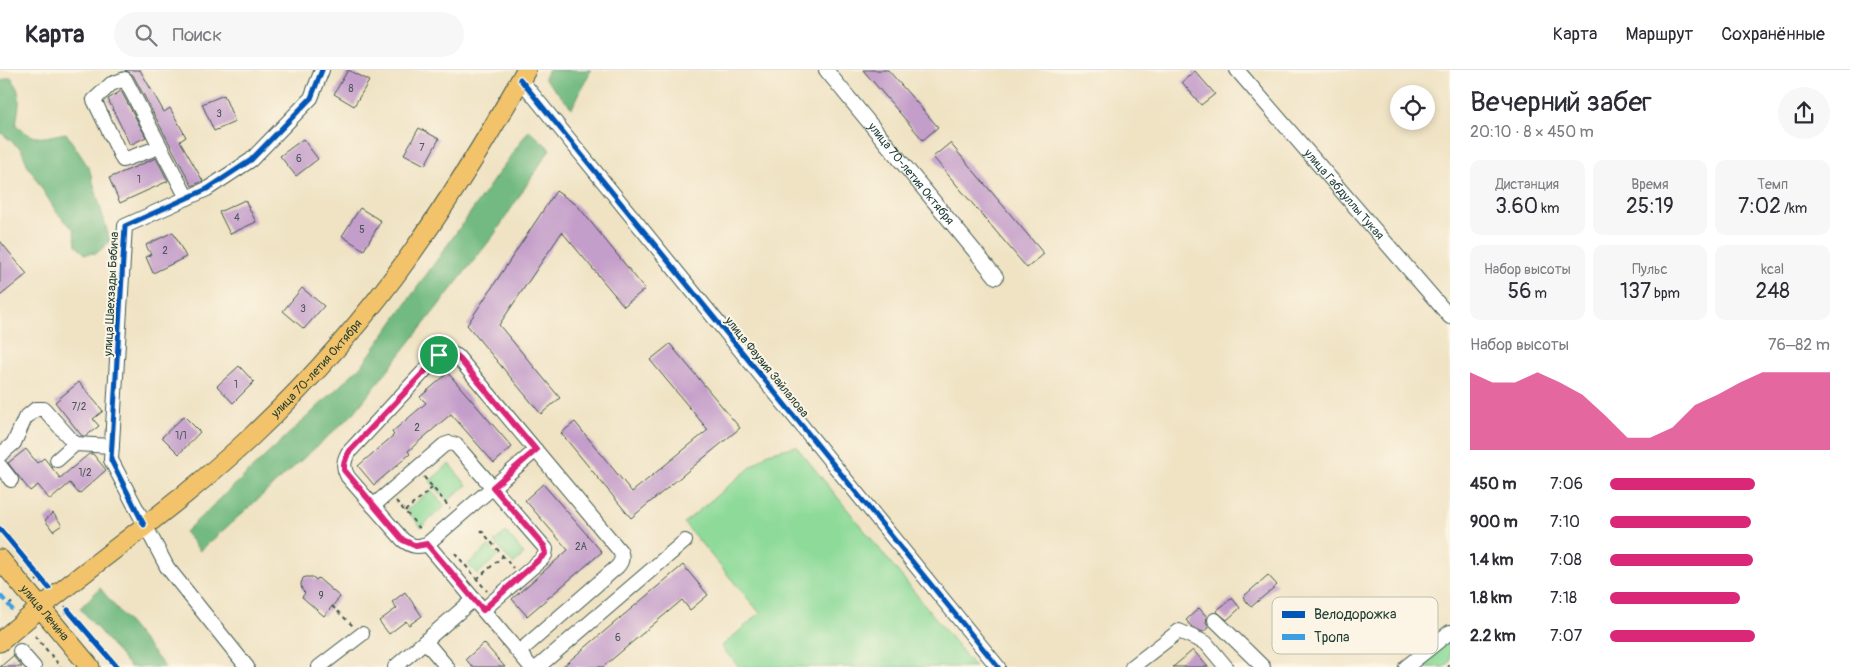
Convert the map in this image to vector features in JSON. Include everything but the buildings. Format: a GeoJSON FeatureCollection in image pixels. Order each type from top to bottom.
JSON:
{"type":"FeatureCollection","features":[{"type":"Feature","properties":{"kind":"main road","name":"улица 70-летия Октября"},"geometry":{"type":"LineString","coordinates":[[0,642],[210,473],[291,397],[363,315],[413,252],[485,141],[523,75]]}},
{"type":"Feature","properties":{"kind":"main road","name":"улица Ленина"},"geometry":{"type":"LineString","coordinates":[[0,559],[90,667]]}},
{"type":"Feature","properties":{"kind":"street","name":"улица Шаехзады Бабича"},"geometry":{"type":"LineString","coordinates":[[247,667],[167,567],[111,460],[125,226],[207,189],[251,160],[312,98],[322,70]]}},
{"type":"Feature","properties":{"kind":"street","name":"улица 70-летия Октября"},"geometry":{"type":"LineString","coordinates":[[826,70],[996,277]]}},
{"type":"Feature","properties":{"kind":"street","name":"улица Габдуллы Тукая"},"geometry":{"type":"LineString","coordinates":[[1240,71],[1450,318]]}},
{"type":"Feature","properties":{"kind":"street","name":"улица Фаузия Зайлалова"},"geometry":{"type":"LineString","coordinates":[[523,75],[998,667]]}},
{"type":"Feature","properties":{"kind":"street"},"geometry":{"type":"LineString","coordinates":[[160,147],[123,160],[94,100],[111,84],[125,79],[187,198]]}},
{"type":"Feature","properties":{"kind":"street"},"geometry":{"type":"LineString","coordinates":[[519,652],[617,568],[622,558],[620,551],[536,450],[457,356],[451,352],[443,352],[348,453],[345,459],[344,470],[403,540],[416,546],[429,542],[536,450]]}},
{"type":"Feature","properties":{"kind":"street"},"geometry":{"type":"LineString","coordinates":[[0,455],[14,443],[25,418],[36,409],[44,409],[75,444],[112,446]]}},
{"type":"Feature","properties":{"kind":"street"},"geometry":{"type":"LineString","coordinates":[[58,460],[75,444]]}},
{"type":"Feature","properties":{"kind":"street"},"geometry":{"type":"LineString","coordinates":[[373,506],[444,445],[453,444],[459,448],[546,549],[544,557],[483,610]]}},
{"type":"Feature","properties":{"kind":"street"},"geometry":{"type":"LineString","coordinates":[[0,466],[12,480]]}},
{"type":"Feature","properties":{"kind":"street"},"geometry":{"type":"LineString","coordinates":[[538,667],[685,541]]}},
{"type":"Feature","properties":{"kind":"street"},"geometry":{"type":"LineString","coordinates":[[429,542],[531,667]]}},
{"type":"Feature","properties":{"kind":"street"},"geometry":{"type":"LineString","coordinates":[[395,667],[474,599]]}},
{"type":"Feature","properties":{"kind":"street"},"geometry":{"type":"LineString","coordinates":[[1215,620],[1263,667]]}},
{"type":"Feature","properties":{"kind":"street"},"geometry":{"type":"LineString","coordinates":[[1132,667],[1179,631],[1206,643],[1226,667]]}},
{"type":"Feature","properties":{"kind":"street"},"geometry":{"type":"LineString","coordinates":[[1438,642],[1450,632]]}},
{"type":"Feature","properties":{"kind":"street"},"geometry":{"type":"LineString","coordinates":[[319,667],[362,634]]}},
{"type":"Feature","properties":{"kind":"street"},"geometry":{"type":"LineString","coordinates":[[424,642],[446,667]]}},
{"type":"Feature","properties":{"kind":"street"},"geometry":{"type":"LineString","coordinates":[[20,651],[34,667]]}},
{"type":"Feature","properties":{"kind":"street"},"geometry":{"type":"LineString","coordinates":[[1406,667],[1422,654]]}},
{"type":"Feature","properties":{"kind":"path"},"geometry":{"type":"LineString","coordinates":[[416,468],[458,517]]}},
{"type":"Feature","properties":{"kind":"path"},"geometry":{"type":"LineString","coordinates":[[405,511],[432,487]]}},
{"type":"Feature","properties":{"kind":"path"},"geometry":{"type":"LineString","coordinates":[[389,492],[429,542]]}},
{"type":"Feature","properties":{"kind":"path"},"geometry":{"type":"LineString","coordinates":[[481,530],[521,577]]}},
{"type":"Feature","properties":{"kind":"path"},"geometry":{"type":"LineString","coordinates":[[455,553],[495,600]]}},
{"type":"Feature","properties":{"kind":"path"},"geometry":{"type":"LineString","coordinates":[[477,579],[503,556]]}},
{"type":"Feature","properties":{"kind":"path"},"geometry":{"type":"LineString","coordinates":[[9,605],[18,598]]}},
{"type":"Feature","properties":{"kind":"path"},"geometry":{"type":"LineString","coordinates":[[62,614],[68,610],[65,606]]}},
{"type":"Feature","properties":{"kind":"path"},"geometry":{"type":"LineString","coordinates":[[332,606],[362,634]]}},
{"type":"Feature","properties":{"kind":"path"},"geometry":{"type":"LineString","coordinates":[[32,632],[61,667]]}},
{"type":"Feature","properties":{"kind":"path"},"geometry":{"type":"LineString","coordinates":[[35,636],[40,632]]}},
{"type":"Feature","properties":{"kind":"green space"},"geometry":{"type":"Polygon","coordinates":[[[548,70],[591,70],[572,108],[544,78],[548,70]]]}},
{"type":"Feature","properties":{"kind":"green space"},"geometry":{"type":"Polygon","coordinates":[[[11,77],[19,95],[16,125],[29,134],[40,137],[66,133],[89,168],[110,241],[97,253],[85,254],[76,245],[74,230],[57,213],[28,166],[21,149],[0,132],[0,81],[11,77]]]}},
{"type":"Feature","properties":{"kind":"green space"},"geometry":{"type":"Polygon","coordinates":[[[529,130],[550,149],[494,235],[354,413],[200,551],[185,532],[363,364],[529,130]]]}},
{"type":"Feature","properties":{"kind":"green space"},"geometry":{"type":"Polygon","coordinates":[[[796,446],[975,667],[739,667],[721,647],[760,613],[684,523],[768,453],[796,446]]]}},
{"type":"Feature","properties":{"kind":"green space"},"geometry":{"type":"Polygon","coordinates":[[[449,464],[467,485],[447,501],[430,481],[449,464]]]}},
{"type":"Feature","properties":{"kind":"green space"},"geometry":{"type":"Polygon","coordinates":[[[431,490],[445,506],[421,527],[407,510],[431,490]]]}},
{"type":"Feature","properties":{"kind":"green space"},"geometry":{"type":"Polygon","coordinates":[[[506,532],[524,554],[513,564],[494,542],[506,532]]]}},
{"type":"Feature","properties":{"kind":"green space"},"geometry":{"type":"Polygon","coordinates":[[[489,546],[498,556],[477,574],[468,564],[489,546]]]}},
{"type":"Feature","properties":{"kind":"green space"},"geometry":{"type":"Polygon","coordinates":[[[100,588],[165,667],[130,667],[80,608],[100,588]]]}},
{"type":"Feature","properties":{"kind":"green space"},"geometry":{"type":"Polygon","coordinates":[[[1445,644],[1450,645],[1450,662],[1444,667],[1418,667],[1433,654],[1438,654],[1438,650],[1445,644]]]}},
{"type":"Feature","properties":{"kind":"marked path"},"geometry":{"type":"LineString","coordinates":[[0,595],[13,610]]}},
{"type":"Feature","properties":{"kind":"cycle path"},"geometry":{"type":"LineString","coordinates":[[144,525],[111,460],[125,226],[207,189],[251,160],[311,98],[322,70]]}},
{"type":"Feature","properties":{"kind":"cycle path"},"geometry":{"type":"LineString","coordinates":[[520,79],[998,667]]}},
{"type":"Feature","properties":{"kind":"cycle path"},"geometry":{"type":"LineString","coordinates":[[0,529],[49,588]]}},
{"type":"Feature","properties":{"kind":"cycle path"},"geometry":{"type":"LineString","coordinates":[[68,610],[117,667]]}},
{"type":"Feature","properties":{"kind":"route"},"geometry":{"type":"LineString","coordinates":[[443,352],[454,353],[536,450],[493,487],[544,546],[546,549],[545,554],[542,559],[483,610],[427,544],[421,546],[409,545],[403,540],[344,470],[345,459],[348,453],[439,355],[443,352]]}}]}
